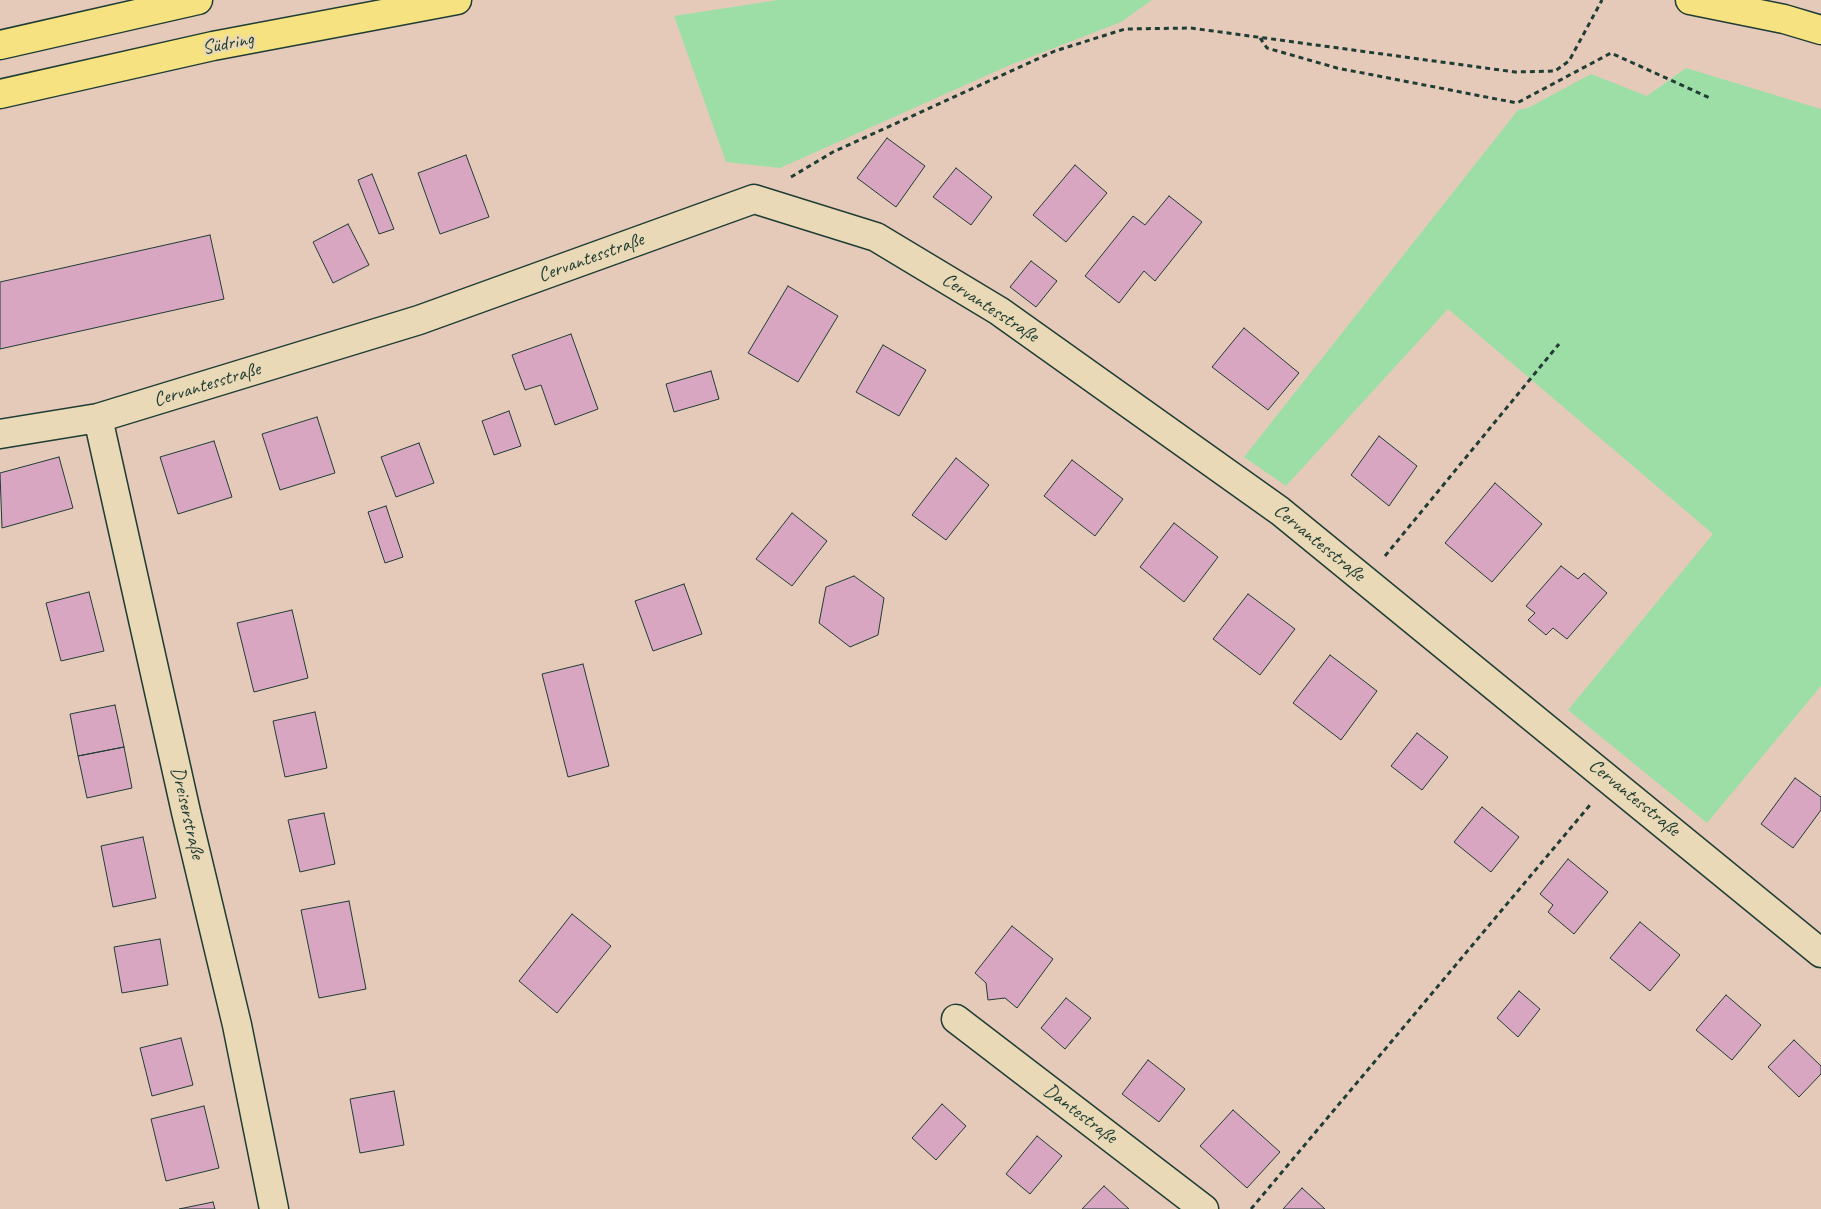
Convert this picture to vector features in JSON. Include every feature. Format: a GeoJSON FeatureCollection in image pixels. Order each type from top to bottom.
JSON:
{"type":"FeatureCollection","features":[{"type":"Feature","properties":{"kind":"main road"},"geometry":{"type":"LineString","coordinates":[[0,45],[198,0]]}},
{"type":"Feature","properties":{"kind":"main road","name":"Südring"},"geometry":{"type":"LineString","coordinates":[[0,94],[213,46],[457,0]]}},
{"type":"Feature","properties":{"kind":"main road"},"geometry":{"type":"LineString","coordinates":[[1690,0],[1784,19],[1821,30]]}},
{"type":"Feature","properties":{"kind":"street","name":"Cervantesstraße"},"geometry":{"type":"LineString","coordinates":[[0,434],[98,418],[419,320],[754,199],[876,237],[999,311],[1280,510],[1611,779],[1821,953]]}},
{"type":"Feature","properties":{"kind":"street","name":"Dreiserstraße"},"geometry":{"type":"LineString","coordinates":[[98,418],[186,812],[237,1025],[274,1209]]}},
{"type":"Feature","properties":{"kind":"street","name":"Dantestraße"},"geometry":{"type":"LineString","coordinates":[[956,1020],[1204,1209]]}},
{"type":"Feature","properties":{"kind":"path"},"geometry":{"type":"LineString","coordinates":[[754,199],[833,152],[1055,51],[1125,29],[1191,28],[1515,72],[1555,70],[1569,61],[1602,0]]}},
{"type":"Feature","properties":{"kind":"path"},"geometry":{"type":"LineString","coordinates":[[1260,38],[1267,48],[1337,68],[1517,103],[1611,53],[1710,98]]}},
{"type":"Feature","properties":{"kind":"path"},"geometry":{"type":"LineString","coordinates":[[1366,580],[1559,344]]}},
{"type":"Feature","properties":{"kind":"path"},"geometry":{"type":"LineString","coordinates":[[1251,1209],[1611,779]]}},
{"type":"Feature","properties":{"kind":"green space"},"geometry":{"type":"Polygon","coordinates":[[[778,0],[1152,0],[1121,22],[1010,65],[780,168],[726,162],[674,16],[778,0]]]}},
{"type":"Feature","properties":{"kind":"green space"},"geometry":{"type":"Polygon","coordinates":[[[1686,68],[1821,109],[1821,686],[1707,823],[1568,710],[1713,534],[1448,309],[1286,486],[1244,457],[1518,110],[1528,108],[1591,74],[1647,96],[1686,68]]]}},
{"type":"Feature","properties":{"kind":"building"},"geometry":{"type":"Polygon","coordinates":[[[887,138],[925,166],[896,207],[857,178],[887,138]]]}},
{"type":"Feature","properties":{"kind":"building"},"geometry":{"type":"Polygon","coordinates":[[[466,155],[489,217],[440,234],[418,173],[466,155]]]}},
{"type":"Feature","properties":{"kind":"building"},"geometry":{"type":"Polygon","coordinates":[[[1075,165],[1107,193],[1066,242],[1033,215],[1075,165]]]}},
{"type":"Feature","properties":{"kind":"building"},"geometry":{"type":"Polygon","coordinates":[[[956,168],[992,197],[971,225],[933,197],[956,168]]]}},
{"type":"Feature","properties":{"kind":"building"},"geometry":{"type":"Polygon","coordinates":[[[372,174],[394,229],[379,234],[358,180],[372,174]]]}},
{"type":"Feature","properties":{"kind":"building"},"geometry":{"type":"Polygon","coordinates":[[[1169,196],[1202,222],[1155,281],[1144,271],[1119,303],[1085,276],[1133,216],[1145,225],[1169,196]]]}},
{"type":"Feature","properties":{"kind":"building"},"geometry":{"type":"Polygon","coordinates":[[[348,224],[369,265],[333,283],[313,242],[348,224]]]}},
{"type":"Feature","properties":{"kind":"building"},"geometry":{"type":"Polygon","coordinates":[[[210,235],[224,299],[0,349],[0,282],[210,235]]]}},
{"type":"Feature","properties":{"kind":"building"},"geometry":{"type":"Polygon","coordinates":[[[1031,261],[1057,281],[1036,307],[1010,287],[1031,261]]]}},
{"type":"Feature","properties":{"kind":"building"},"geometry":{"type":"Polygon","coordinates":[[[788,286],[838,316],[798,382],[748,353],[788,286]]]}},
{"type":"Feature","properties":{"kind":"building"},"geometry":{"type":"Polygon","coordinates":[[[1244,328],[1299,373],[1268,410],[1212,367],[1244,328]]]}},
{"type":"Feature","properties":{"kind":"building"},"geometry":{"type":"Polygon","coordinates":[[[571,334],[598,409],[555,425],[541,385],[525,390],[512,355],[571,334]]]}},
{"type":"Feature","properties":{"kind":"building"},"geometry":{"type":"Polygon","coordinates":[[[883,345],[926,370],[899,416],[856,392],[883,345]]]}},
{"type":"Feature","properties":{"kind":"building"},"geometry":{"type":"Polygon","coordinates":[[[711,371],[719,399],[674,412],[666,384],[711,371]]]}},
{"type":"Feature","properties":{"kind":"building"},"geometry":{"type":"Polygon","coordinates":[[[509,411],[521,446],[494,455],[482,421],[509,411]]]}},
{"type":"Feature","properties":{"kind":"building"},"geometry":{"type":"Polygon","coordinates":[[[317,417],[335,473],[280,490],[262,434],[317,417]]]}},
{"type":"Feature","properties":{"kind":"building"},"geometry":{"type":"Polygon","coordinates":[[[1379,436],[1417,466],[1389,506],[1351,475],[1379,436]]]}},
{"type":"Feature","properties":{"kind":"building"},"geometry":{"type":"Polygon","coordinates":[[[214,441],[232,497],[178,514],[160,457],[214,441]]]}},
{"type":"Feature","properties":{"kind":"building"},"geometry":{"type":"Polygon","coordinates":[[[419,443],[434,483],[396,497],[381,457],[419,443]]]}},
{"type":"Feature","properties":{"kind":"building"},"geometry":{"type":"Polygon","coordinates":[[[59,457],[73,508],[2,528],[0,473],[59,457]]]}},
{"type":"Feature","properties":{"kind":"building"},"geometry":{"type":"Polygon","coordinates":[[[956,458],[989,485],[946,540],[912,515],[956,458]]]}},
{"type":"Feature","properties":{"kind":"building"},"geometry":{"type":"Polygon","coordinates":[[[1072,460],[1123,499],[1095,536],[1044,496],[1072,460]]]}},
{"type":"Feature","properties":{"kind":"building"},"geometry":{"type":"Polygon","coordinates":[[[1495,483],[1542,524],[1492,582],[1445,543],[1495,483]]]}},
{"type":"Feature","properties":{"kind":"building"},"geometry":{"type":"Polygon","coordinates":[[[386,506],[403,557],[385,563],[368,512],[386,506]]]}},
{"type":"Feature","properties":{"kind":"building"},"geometry":{"type":"Polygon","coordinates":[[[792,513],[827,541],[792,586],[756,559],[792,513]]]}},
{"type":"Feature","properties":{"kind":"building"},"geometry":{"type":"Polygon","coordinates":[[[1174,523],[1218,557],[1184,602],[1140,567],[1174,523]]]}},
{"type":"Feature","properties":{"kind":"building"},"geometry":{"type":"Polygon","coordinates":[[[1561,566],[1578,579],[1584,573],[1607,593],[1567,639],[1553,628],[1546,635],[1528,620],[1535,613],[1526,606],[1561,566]]]}},
{"type":"Feature","properties":{"kind":"building"},"geometry":{"type":"Polygon","coordinates":[[[854,576],[884,598],[878,635],[850,647],[819,623],[826,587],[854,576]]]}},
{"type":"Feature","properties":{"kind":"building"},"geometry":{"type":"Polygon","coordinates":[[[684,584],[702,634],[653,651],[635,601],[684,584]]]}},
{"type":"Feature","properties":{"kind":"building"},"geometry":{"type":"Polygon","coordinates":[[[89,592],[104,651],[61,661],[46,603],[89,592]]]}},
{"type":"Feature","properties":{"kind":"building"},"geometry":{"type":"Polygon","coordinates":[[[1248,594],[1295,629],[1260,675],[1213,639],[1248,594]]]}},
{"type":"Feature","properties":{"kind":"building"},"geometry":{"type":"Polygon","coordinates":[[[292,610],[308,678],[254,692],[237,623],[292,610]]]}},
{"type":"Feature","properties":{"kind":"building"},"geometry":{"type":"Polygon","coordinates":[[[1330,655],[1377,691],[1341,740],[1293,703],[1330,655]]]}},
{"type":"Feature","properties":{"kind":"building"},"geometry":{"type":"Polygon","coordinates":[[[583,664],[609,766],[568,777],[542,674],[583,664]]]}},
{"type":"Feature","properties":{"kind":"building"},"geometry":{"type":"Polygon","coordinates":[[[115,705],[124,747],[78,756],[70,714],[115,705]]]}},
{"type":"Feature","properties":{"kind":"building"},"geometry":{"type":"Polygon","coordinates":[[[315,712],[327,768],[285,777],[273,721],[315,712]]]}},
{"type":"Feature","properties":{"kind":"building"},"geometry":{"type":"Polygon","coordinates":[[[1417,733],[1448,757],[1422,790],[1391,766],[1417,733]]]}},
{"type":"Feature","properties":{"kind":"building"},"geometry":{"type":"Polygon","coordinates":[[[124,747],[132,788],[87,798],[78,756],[124,747]]]}},
{"type":"Feature","properties":{"kind":"building"},"geometry":{"type":"Polygon","coordinates":[[[1795,778],[1821,797],[1821,810],[1793,848],[1761,824],[1795,778]]]}},
{"type":"Feature","properties":{"kind":"building"},"geometry":{"type":"Polygon","coordinates":[[[1482,807],[1519,837],[1491,872],[1454,842],[1482,807]]]}},
{"type":"Feature","properties":{"kind":"building"},"geometry":{"type":"Polygon","coordinates":[[[324,813],[335,864],[300,872],[288,820],[324,813]]]}},
{"type":"Feature","properties":{"kind":"building"},"geometry":{"type":"Polygon","coordinates":[[[143,837],[156,898],[113,907],[101,846],[143,837]]]}},
{"type":"Feature","properties":{"kind":"building"},"geometry":{"type":"Polygon","coordinates":[[[1568,859],[1608,892],[1574,934],[1548,912],[1553,905],[1540,894],[1568,859]]]}},
{"type":"Feature","properties":{"kind":"building"},"geometry":{"type":"Polygon","coordinates":[[[349,901],[366,989],[319,998],[301,910],[349,901]]]}},
{"type":"Feature","properties":{"kind":"building"},"geometry":{"type":"Polygon","coordinates":[[[572,914],[611,946],[557,1013],[519,981],[572,914]]]}},
{"type":"Feature","properties":{"kind":"building"},"geometry":{"type":"Polygon","coordinates":[[[1640,922],[1680,955],[1650,991],[1610,958],[1640,922]]]}},
{"type":"Feature","properties":{"kind":"building"},"geometry":{"type":"Polygon","coordinates":[[[1012,926],[1053,959],[1017,1008],[1005,998],[988,1000],[986,983],[975,973],[1012,926]]]}},
{"type":"Feature","properties":{"kind":"building"},"geometry":{"type":"Polygon","coordinates":[[[160,939],[168,985],[122,993],[114,947],[160,939]]]}},
{"type":"Feature","properties":{"kind":"building"},"geometry":{"type":"Polygon","coordinates":[[[1519,991],[1540,1009],[1518,1037],[1497,1018],[1519,991]]]}},
{"type":"Feature","properties":{"kind":"building"},"geometry":{"type":"Polygon","coordinates":[[[1726,995],[1761,1025],[1732,1060],[1696,1030],[1726,995]]]}},
{"type":"Feature","properties":{"kind":"building"},"geometry":{"type":"Polygon","coordinates":[[[1066,998],[1091,1018],[1065,1049],[1041,1028],[1066,998]]]}},
{"type":"Feature","properties":{"kind":"building"},"geometry":{"type":"Polygon","coordinates":[[[181,1038],[193,1085],[152,1096],[140,1048],[181,1038]]]}},
{"type":"Feature","properties":{"kind":"building"},"geometry":{"type":"Polygon","coordinates":[[[1794,1040],[1821,1066],[1821,1074],[1799,1097],[1768,1067],[1794,1040]]]}},
{"type":"Feature","properties":{"kind":"building"},"geometry":{"type":"Polygon","coordinates":[[[1148,1060],[1185,1089],[1159,1122],[1122,1094],[1148,1060]]]}},
{"type":"Feature","properties":{"kind":"building"},"geometry":{"type":"Polygon","coordinates":[[[394,1091],[404,1145],[360,1153],[350,1099],[394,1091]]]}},
{"type":"Feature","properties":{"kind":"building"},"geometry":{"type":"Polygon","coordinates":[[[942,1104],[966,1126],[936,1160],[912,1138],[942,1104]]]}},
{"type":"Feature","properties":{"kind":"building"},"geometry":{"type":"Polygon","coordinates":[[[204,1106],[219,1168],[166,1181],[151,1119],[204,1106]]]}},
{"type":"Feature","properties":{"kind":"building"},"geometry":{"type":"Polygon","coordinates":[[[1233,1110],[1280,1152],[1247,1188],[1200,1146],[1233,1110]]]}},
{"type":"Feature","properties":{"kind":"building"},"geometry":{"type":"Polygon","coordinates":[[[1037,1136],[1062,1156],[1030,1194],[1006,1174],[1037,1136]]]}},
{"type":"Feature","properties":{"kind":"building"},"geometry":{"type":"Polygon","coordinates":[[[1104,1186],[1129,1209],[1082,1209],[1104,1186]]]}},
{"type":"Feature","properties":{"kind":"building"},"geometry":{"type":"Polygon","coordinates":[[[1302,1188],[1325,1209],[1283,1209],[1302,1188]]]}},
{"type":"Feature","properties":{"kind":"building"},"geometry":{"type":"Polygon","coordinates":[[[213,1202],[215,1209],[179,1209],[213,1202]]]}}]}
